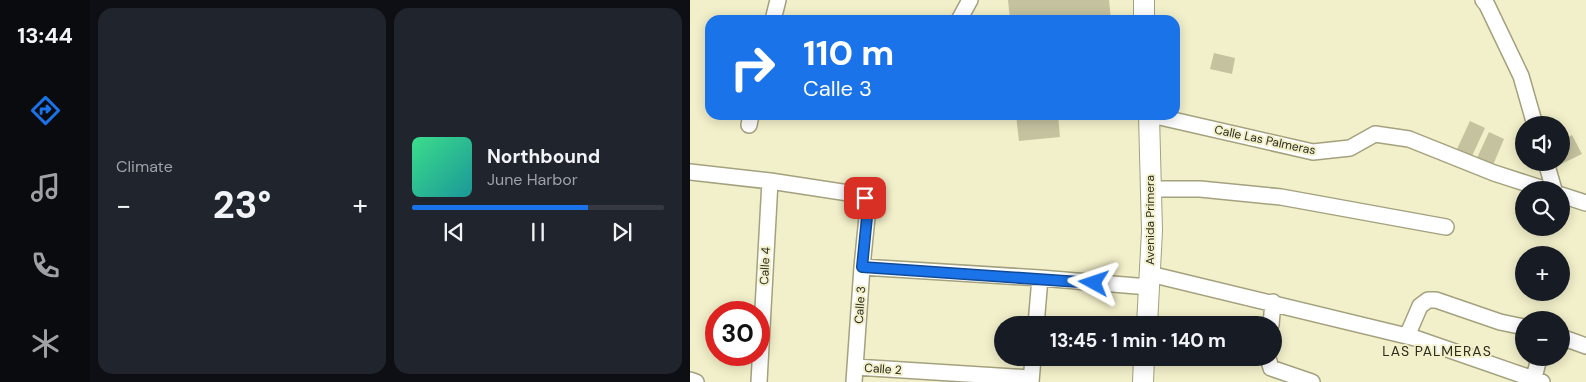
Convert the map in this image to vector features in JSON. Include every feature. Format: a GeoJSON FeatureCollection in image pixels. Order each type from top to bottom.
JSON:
{"type":"FeatureCollection","features":[{"type":"Feature","properties":{"kind":"main road"},"geometry":{"type":"LineString","coordinates":[[1144,0],[1144,15]]}},
{"type":"Feature","properties":{"kind":"main road","name":"Avenida Primera"},"geometry":{"type":"LineString","coordinates":[[1148,316],[1152,230],[1150,120]]}},
{"type":"Feature","properties":{"kind":"main road"},"geometry":{"type":"LineString","coordinates":[[1143,382],[1144,366]]}},
{"type":"Feature","properties":{"kind":"street"},"geometry":{"type":"LineString","coordinates":[[774,15],[778,0]]}},
{"type":"Feature","properties":{"kind":"street"},"geometry":{"type":"LineString","coordinates":[[962,15],[970,0]]}},
{"type":"Feature","properties":{"kind":"street"},"geometry":{"type":"LineString","coordinates":[[1483,0],[1521,76],[1532,116]]}},
{"type":"Feature","properties":{"kind":"street","name":"Calle Las Palmeras"},"geometry":{"type":"LineString","coordinates":[[1172,120],[1313,152],[1350,148],[1375,134],[1409,138],[1494,173],[1519,181]]}},
{"type":"Feature","properties":{"kind":"street"},"geometry":{"type":"LineString","coordinates":[[690,172],[770,181]]}},
{"type":"Feature","properties":{"kind":"street","name":"Calle 3"},"geometry":{"type":"LineString","coordinates":[[770,181],[855,194],[865,198],[868,207],[854,375]]}},
{"type":"Feature","properties":{"kind":"street","name":"Calle 4"},"geometry":{"type":"LineString","coordinates":[[758,382],[770,181]]}},
{"type":"Feature","properties":{"kind":"street"},"geometry":{"type":"LineString","coordinates":[[1151,189],[1200,189],[1281,197],[1446,227]]}},
{"type":"Feature","properties":{"kind":"street"},"geometry":{"type":"LineString","coordinates":[[1570,198],[1586,203]]}},
{"type":"Feature","properties":{"kind":"street"},"geometry":{"type":"LineString","coordinates":[[862,267],[1040,278],[1150,280],[1274,302],[1407,336],[1537,381],[1538,366]]}},
{"type":"Feature","properties":{"kind":"street"},"geometry":{"type":"LineString","coordinates":[[1037,316],[1040,278]]}},
{"type":"Feature","properties":{"kind":"street"},"geometry":{"type":"LineString","coordinates":[[1407,336],[1420,306],[1428,300],[1436,300],[1500,322],[1515,325]]}},
{"type":"Feature","properties":{"kind":"street"},"geometry":{"type":"LineString","coordinates":[[1272,316],[1274,302]]}},
{"type":"Feature","properties":{"kind":"street"},"geometry":{"type":"LineString","coordinates":[[1570,340],[1586,346]]}},
{"type":"Feature","properties":{"kind":"street"},"geometry":{"type":"LineString","coordinates":[[1031,380],[1032,366]]}},
{"type":"Feature","properties":{"kind":"street"},"geometry":{"type":"LineString","coordinates":[[1270,366],[1271,368],[1312,382]]}},
{"type":"Feature","properties":{"kind":"street","name":"Calle 2"},"geometry":{"type":"LineString","coordinates":[[854,375],[1031,380]]}},
{"type":"Feature","properties":{"kind":"street"},"geometry":{"type":"LineString","coordinates":[[690,380],[696,382]]}},
{"type":"Feature","properties":{"kind":"building"},"geometry":{"type":"Polygon","coordinates":[[[1008,0],[1109,0],[1110,15],[1010,15],[1008,0]]]}},
{"type":"Feature","properties":{"kind":"building"},"geometry":{"type":"Polygon","coordinates":[[[1214,53],[1235,58],[1232,74],[1210,69],[1214,53]]]}},
{"type":"Feature","properties":{"kind":"building"},"geometry":{"type":"Polygon","coordinates":[[[1017,120],[1058,120],[1060,137],[1019,141],[1017,120]]]}},
{"type":"Feature","properties":{"kind":"building"},"geometry":{"type":"Polygon","coordinates":[[[1470,121],[1485,128],[1472,156],[1457,149],[1470,121]]]}},
{"type":"Feature","properties":{"kind":"building"},"geometry":{"type":"Polygon","coordinates":[[[1489,132],[1504,139],[1493,165],[1477,158],[1489,132]]]}},
{"type":"Feature","properties":{"kind":"building"},"geometry":{"type":"Polygon","coordinates":[[[1572,135],[1582,154],[1570,160],[1570,136],[1572,135]]]}},
{"type":"Feature","properties":{"kind":"district","name":"LAS PALMERAS"},"geometry":{"type":"Point","coordinates":[1437,351]}},
{"type":"Feature","properties":{"kind":"route"},"geometry":{"type":"LineString","coordinates":[[865,198],[868,207],[862,267],[1094,283]]}}]}
